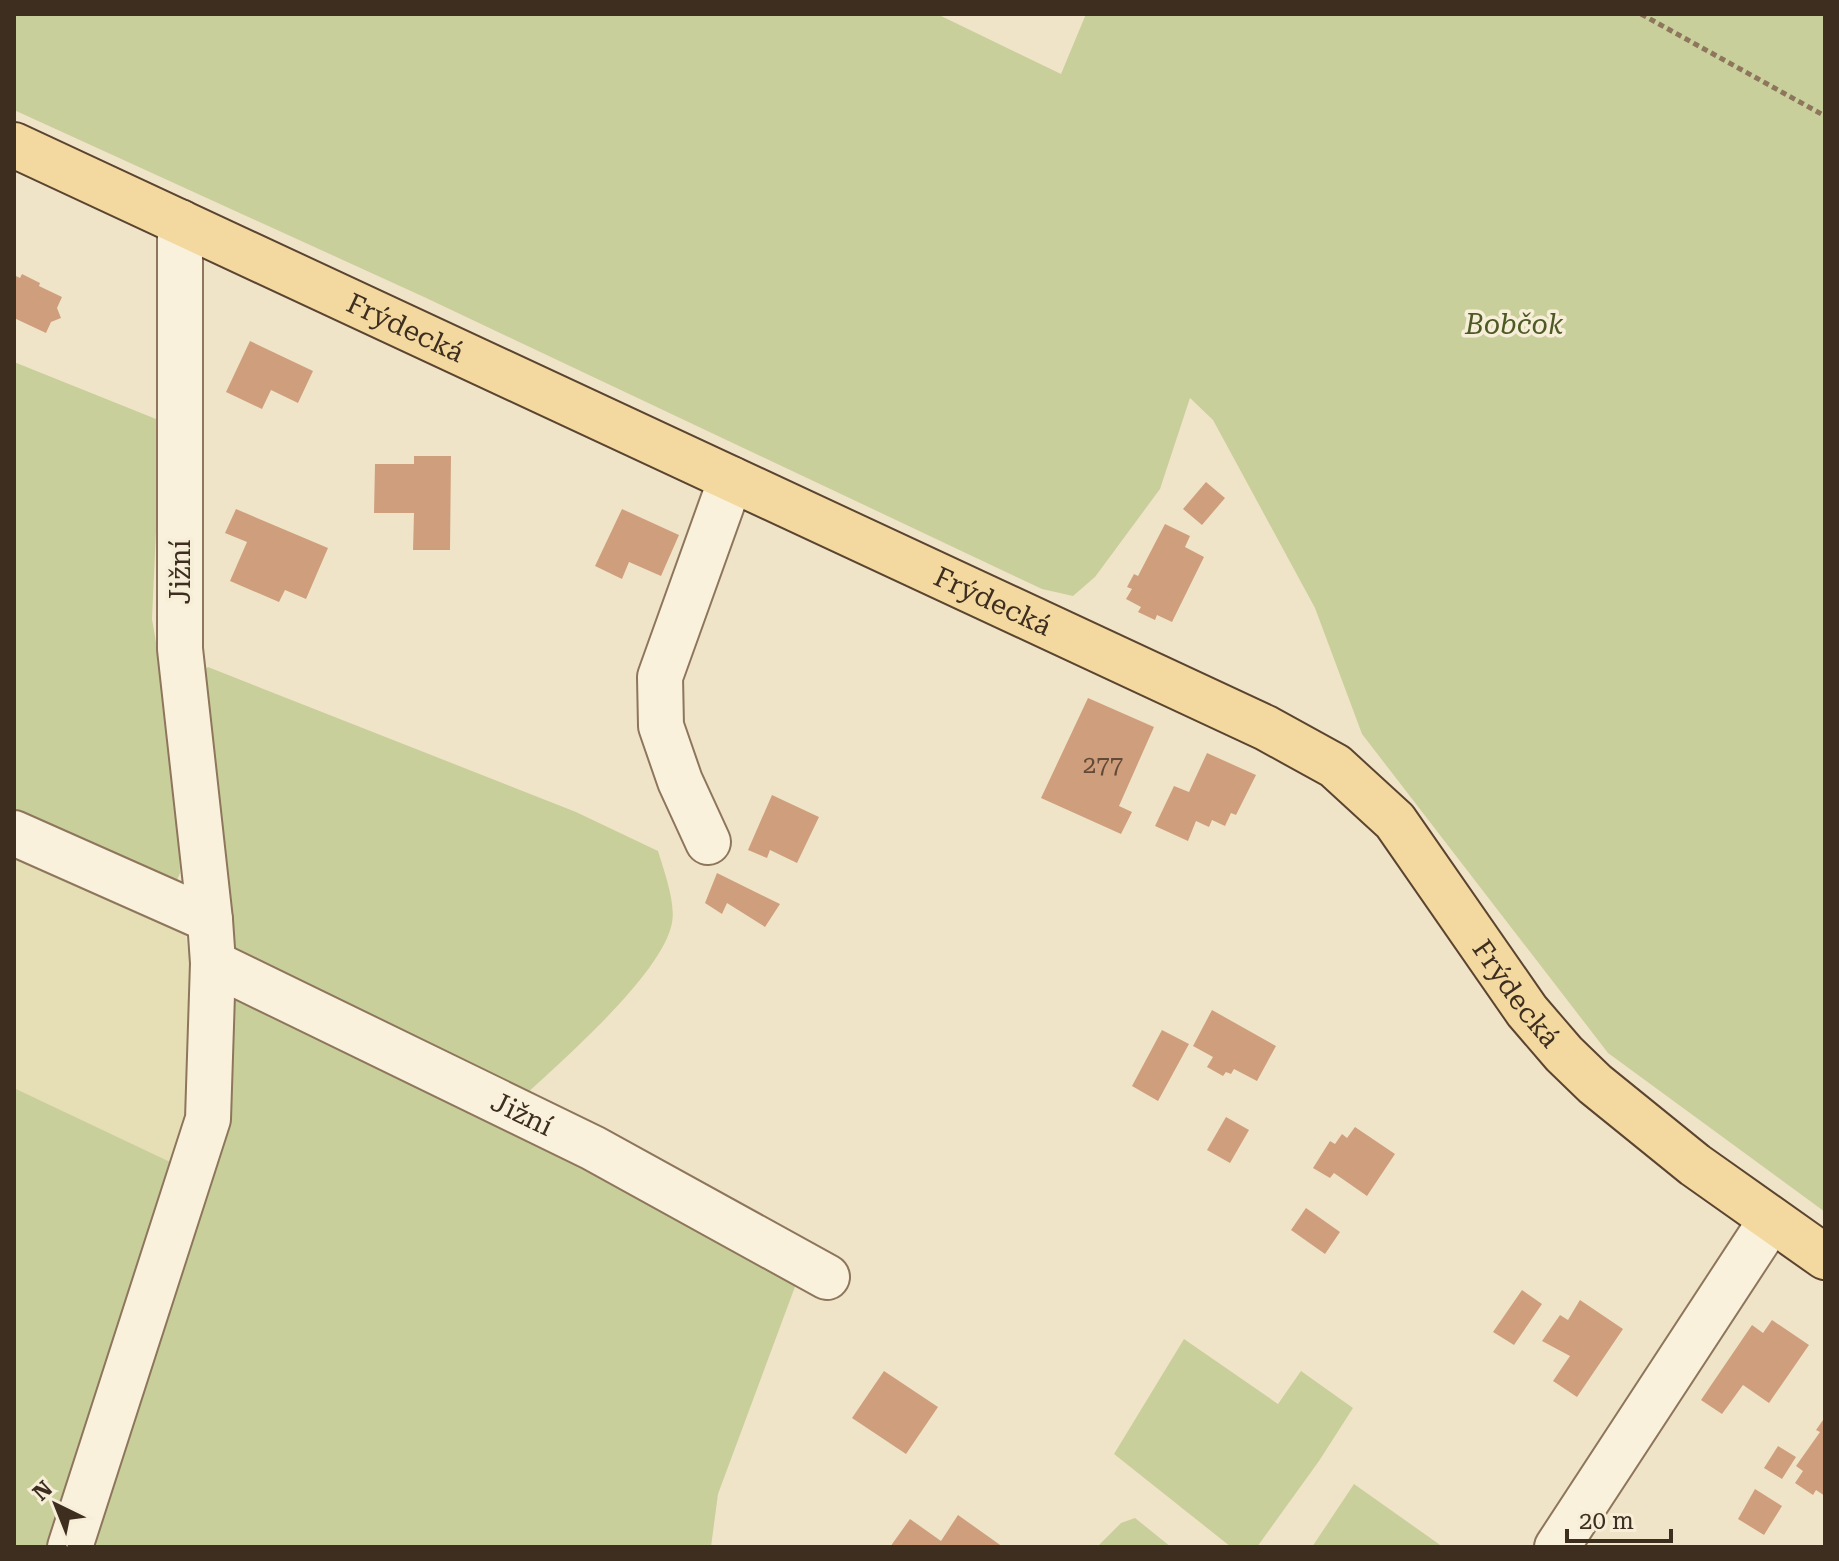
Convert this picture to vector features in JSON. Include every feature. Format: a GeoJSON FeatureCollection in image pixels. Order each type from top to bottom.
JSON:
{"type":"FeatureCollection","features":[{"type":"Feature","properties":{"kind":"main road","name":"Frýdecká"},"geometry":{"type":"LineString","coordinates":[[14,145],[1266,728],[1335,766],[1395,821],[1501,976],[1564,1054],[1632,1116],[1825,1257]]}},
{"type":"Feature","properties":{"kind":"street","name":"Jižní"},"geometry":{"type":"LineString","coordinates":[[70,1547],[208,1119],[213,963],[180,649],[180,222]]}},
{"type":"Feature","properties":{"kind":"street"},"geometry":{"type":"LineString","coordinates":[[708,842],[680,781],[661,726],[660,677],[731,479]]}},
{"type":"Feature","properties":{"kind":"street"},"geometry":{"type":"LineString","coordinates":[[14,833],[210,920]]}},
{"type":"Feature","properties":{"kind":"street","name":"Jižní"},"geometry":{"type":"LineString","coordinates":[[213,963],[593,1148],[827,1277]]}},
{"type":"Feature","properties":{"kind":"street"},"geometry":{"type":"LineString","coordinates":[[1557,1547],[1771,1220]]}},
{"type":"Feature","properties":{"kind":"path"},"geometry":{"type":"LineString","coordinates":[[1641,14],[1825,116]]}},
{"type":"Feature","properties":{"kind":"shaded area"},"geometry":{"type":"Polygon","coordinates":[[[14,844],[176,923],[185,934],[196,995],[185,1169],[14,1088],[14,844]]]}},
{"type":"Feature","properties":{"kind":"green space","name":"Bobčok"},"geometry":{"type":"Polygon","coordinates":[[[14,14],[937,14],[1061,74],[1086,14],[1825,14],[1825,1212],[1608,1053],[1362,734],[1315,608],[1213,420],[1190,398],[1160,489],[1095,577],[1073,596],[1042,589],[424,297],[14,110],[14,14]]]}},
{"type":"Feature","properties":{"kind":"green space"},"geometry":{"type":"Polygon","coordinates":[[[14,362],[161,421],[152,619],[163,684],[179,843],[180,873],[174,887],[14,820],[14,362]]]}},
{"type":"Feature","properties":{"kind":"green space"},"geometry":{"type":"Polygon","coordinates":[[[208,667],[576,812],[658,851],[669,887],[673,915],[664,944],[650,967],[607,1017],[521,1099],[248,958],[231,946],[196,674],[208,667]]]}},
{"type":"Feature","properties":{"kind":"green space"},"geometry":{"type":"Polygon","coordinates":[[[227,981],[420,1077],[796,1284],[718,1494],[711,1547],[79,1547],[217,1121],[234,1057],[227,981]]]}},
{"type":"Feature","properties":{"kind":"green space"},"geometry":{"type":"Polygon","coordinates":[[[14,1088],[185,1169],[61,1547],[14,1547],[14,1088]]]}},
{"type":"Feature","properties":{"kind":"green space"},"geometry":{"type":"Polygon","coordinates":[[[1184,1339],[1278,1404],[1301,1371],[1353,1408],[1257,1547],[1231,1547],[1114,1454],[1184,1339]]]}},
{"type":"Feature","properties":{"kind":"green space"},"geometry":{"type":"Polygon","coordinates":[[[1354,1484],[1443,1547],[1312,1547],[1354,1484]]]}},
{"type":"Feature","properties":{"kind":"green space"},"geometry":{"type":"Polygon","coordinates":[[[1135,1518],[1171,1547],[1097,1547],[1121,1523],[1135,1518]]]}},
{"type":"Feature","properties":{"kind":"building"},"geometry":{"type":"Polygon","coordinates":[[[22,274],[62,297],[57,308],[61,318],[51,322],[46,333],[14,318],[14,275],[20,278],[22,274]]]}},
{"type":"Feature","properties":{"kind":"building"},"geometry":{"type":"Polygon","coordinates":[[[250,341],[313,371],[298,403],[271,390],[262,409],[226,392],[250,341]]]}},
{"type":"Feature","properties":{"kind":"building"},"geometry":{"type":"Polygon","coordinates":[[[414,456],[451,456],[450,550],[413,550],[414,513],[374,513],[375,464],[414,464],[414,456]]]}},
{"type":"Feature","properties":{"kind":"building"},"geometry":{"type":"Polygon","coordinates":[[[1206,482],[1225,498],[1202,525],[1183,509],[1206,482]]]}},
{"type":"Feature","properties":{"kind":"building"},"geometry":{"type":"Polygon","coordinates":[[[236,509],[328,548],[306,599],[285,590],[279,602],[230,581],[247,542],[225,533],[236,509]]]}},
{"type":"Feature","properties":{"kind":"building"},"geometry":{"type":"Polygon","coordinates":[[[622,509],[679,535],[661,576],[629,562],[622,579],[595,566],[622,509]]]}},
{"type":"Feature","properties":{"kind":"building"},"geometry":{"type":"Polygon","coordinates":[[[1165,524],[1190,536],[1185,547],[1204,557],[1172,622],[1157,615],[1155,620],[1138,612],[1141,607],[1126,599],[1132,589],[1127,587],[1134,574],[1138,576],[1165,524]]]}},
{"type":"Feature","properties":{"kind":"building"},"geometry":{"type":"Polygon","coordinates":[[[1088,698],[1154,727],[1119,806],[1132,812],[1121,834],[1041,798],[1088,698]]]}},
{"type":"Feature","properties":{"kind":"building"},"geometry":{"type":"Polygon","coordinates":[[[1207,753],[1256,775],[1236,815],[1231,813],[1225,826],[1212,820],[1209,827],[1196,821],[1188,841],[1155,826],[1174,786],[1189,792],[1207,753]]]}},
{"type":"Feature","properties":{"kind":"building"},"geometry":{"type":"Polygon","coordinates":[[[772,795],[819,817],[797,863],[770,850],[767,858],[748,850],[772,795]]]}},
{"type":"Feature","properties":{"kind":"building"},"geometry":{"type":"Polygon","coordinates":[[[717,873],[780,904],[765,927],[727,903],[722,914],[705,903],[717,873]]]}},
{"type":"Feature","properties":{"kind":"building"},"geometry":{"type":"Polygon","coordinates":[[[1212,1010],[1276,1046],[1257,1081],[1234,1069],[1231,1074],[1226,1072],[1223,1076],[1207,1067],[1213,1057],[1193,1046],[1212,1010]]]}},
{"type":"Feature","properties":{"kind":"building"},"geometry":{"type":"Polygon","coordinates":[[[1162,1030],[1189,1044],[1158,1101],[1132,1086],[1162,1030]]]}},
{"type":"Feature","properties":{"kind":"building"},"geometry":{"type":"Polygon","coordinates":[[[1226,1117],[1249,1130],[1230,1163],[1207,1150],[1226,1117]]]}},
{"type":"Feature","properties":{"kind":"building"},"geometry":{"type":"Polygon","coordinates":[[[1355,1127],[1395,1154],[1367,1196],[1334,1173],[1330,1178],[1313,1168],[1330,1141],[1335,1144],[1342,1134],[1347,1138],[1355,1127]]]}},
{"type":"Feature","properties":{"kind":"building"},"geometry":{"type":"Polygon","coordinates":[[[1306,1208],[1340,1232],[1325,1254],[1291,1230],[1306,1208]]]}},
{"type":"Feature","properties":{"kind":"building"},"geometry":{"type":"Polygon","coordinates":[[[1522,1290],[1542,1304],[1514,1345],[1493,1332],[1522,1290]]]}},
{"type":"Feature","properties":{"kind":"building"},"geometry":{"type":"Polygon","coordinates":[[[1580,1300],[1623,1329],[1577,1397],[1553,1381],[1570,1356],[1542,1341],[1560,1315],[1568,1320],[1580,1300]]]}},
{"type":"Feature","properties":{"kind":"building"},"geometry":{"type":"Polygon","coordinates":[[[1772,1320],[1809,1345],[1769,1403],[1743,1385],[1722,1414],[1701,1400],[1752,1325],[1763,1333],[1772,1320]]]}},
{"type":"Feature","properties":{"kind":"building"},"geometry":{"type":"Polygon","coordinates":[[[884,1371],[938,1407],[906,1454],[852,1418],[884,1371]]]}},
{"type":"Feature","properties":{"kind":"building"},"geometry":{"type":"Polygon","coordinates":[[[1823,1420],[1825,1496],[1816,1490],[1813,1495],[1795,1483],[1803,1471],[1796,1466],[1820,1432],[1816,1430],[1823,1420]]]}},
{"type":"Feature","properties":{"kind":"building"},"geometry":{"type":"Polygon","coordinates":[[[1778,1446],[1796,1457],[1782,1479],[1764,1468],[1778,1446]]]}},
{"type":"Feature","properties":{"kind":"building"},"geometry":{"type":"Polygon","coordinates":[[[1755,1489],[1782,1506],[1764,1535],[1738,1519],[1755,1489]]]}},
{"type":"Feature","properties":{"kind":"building"},"geometry":{"type":"Polygon","coordinates":[[[958,1515],[1003,1547],[890,1547],[910,1519],[941,1541],[958,1515]]]}}]}
